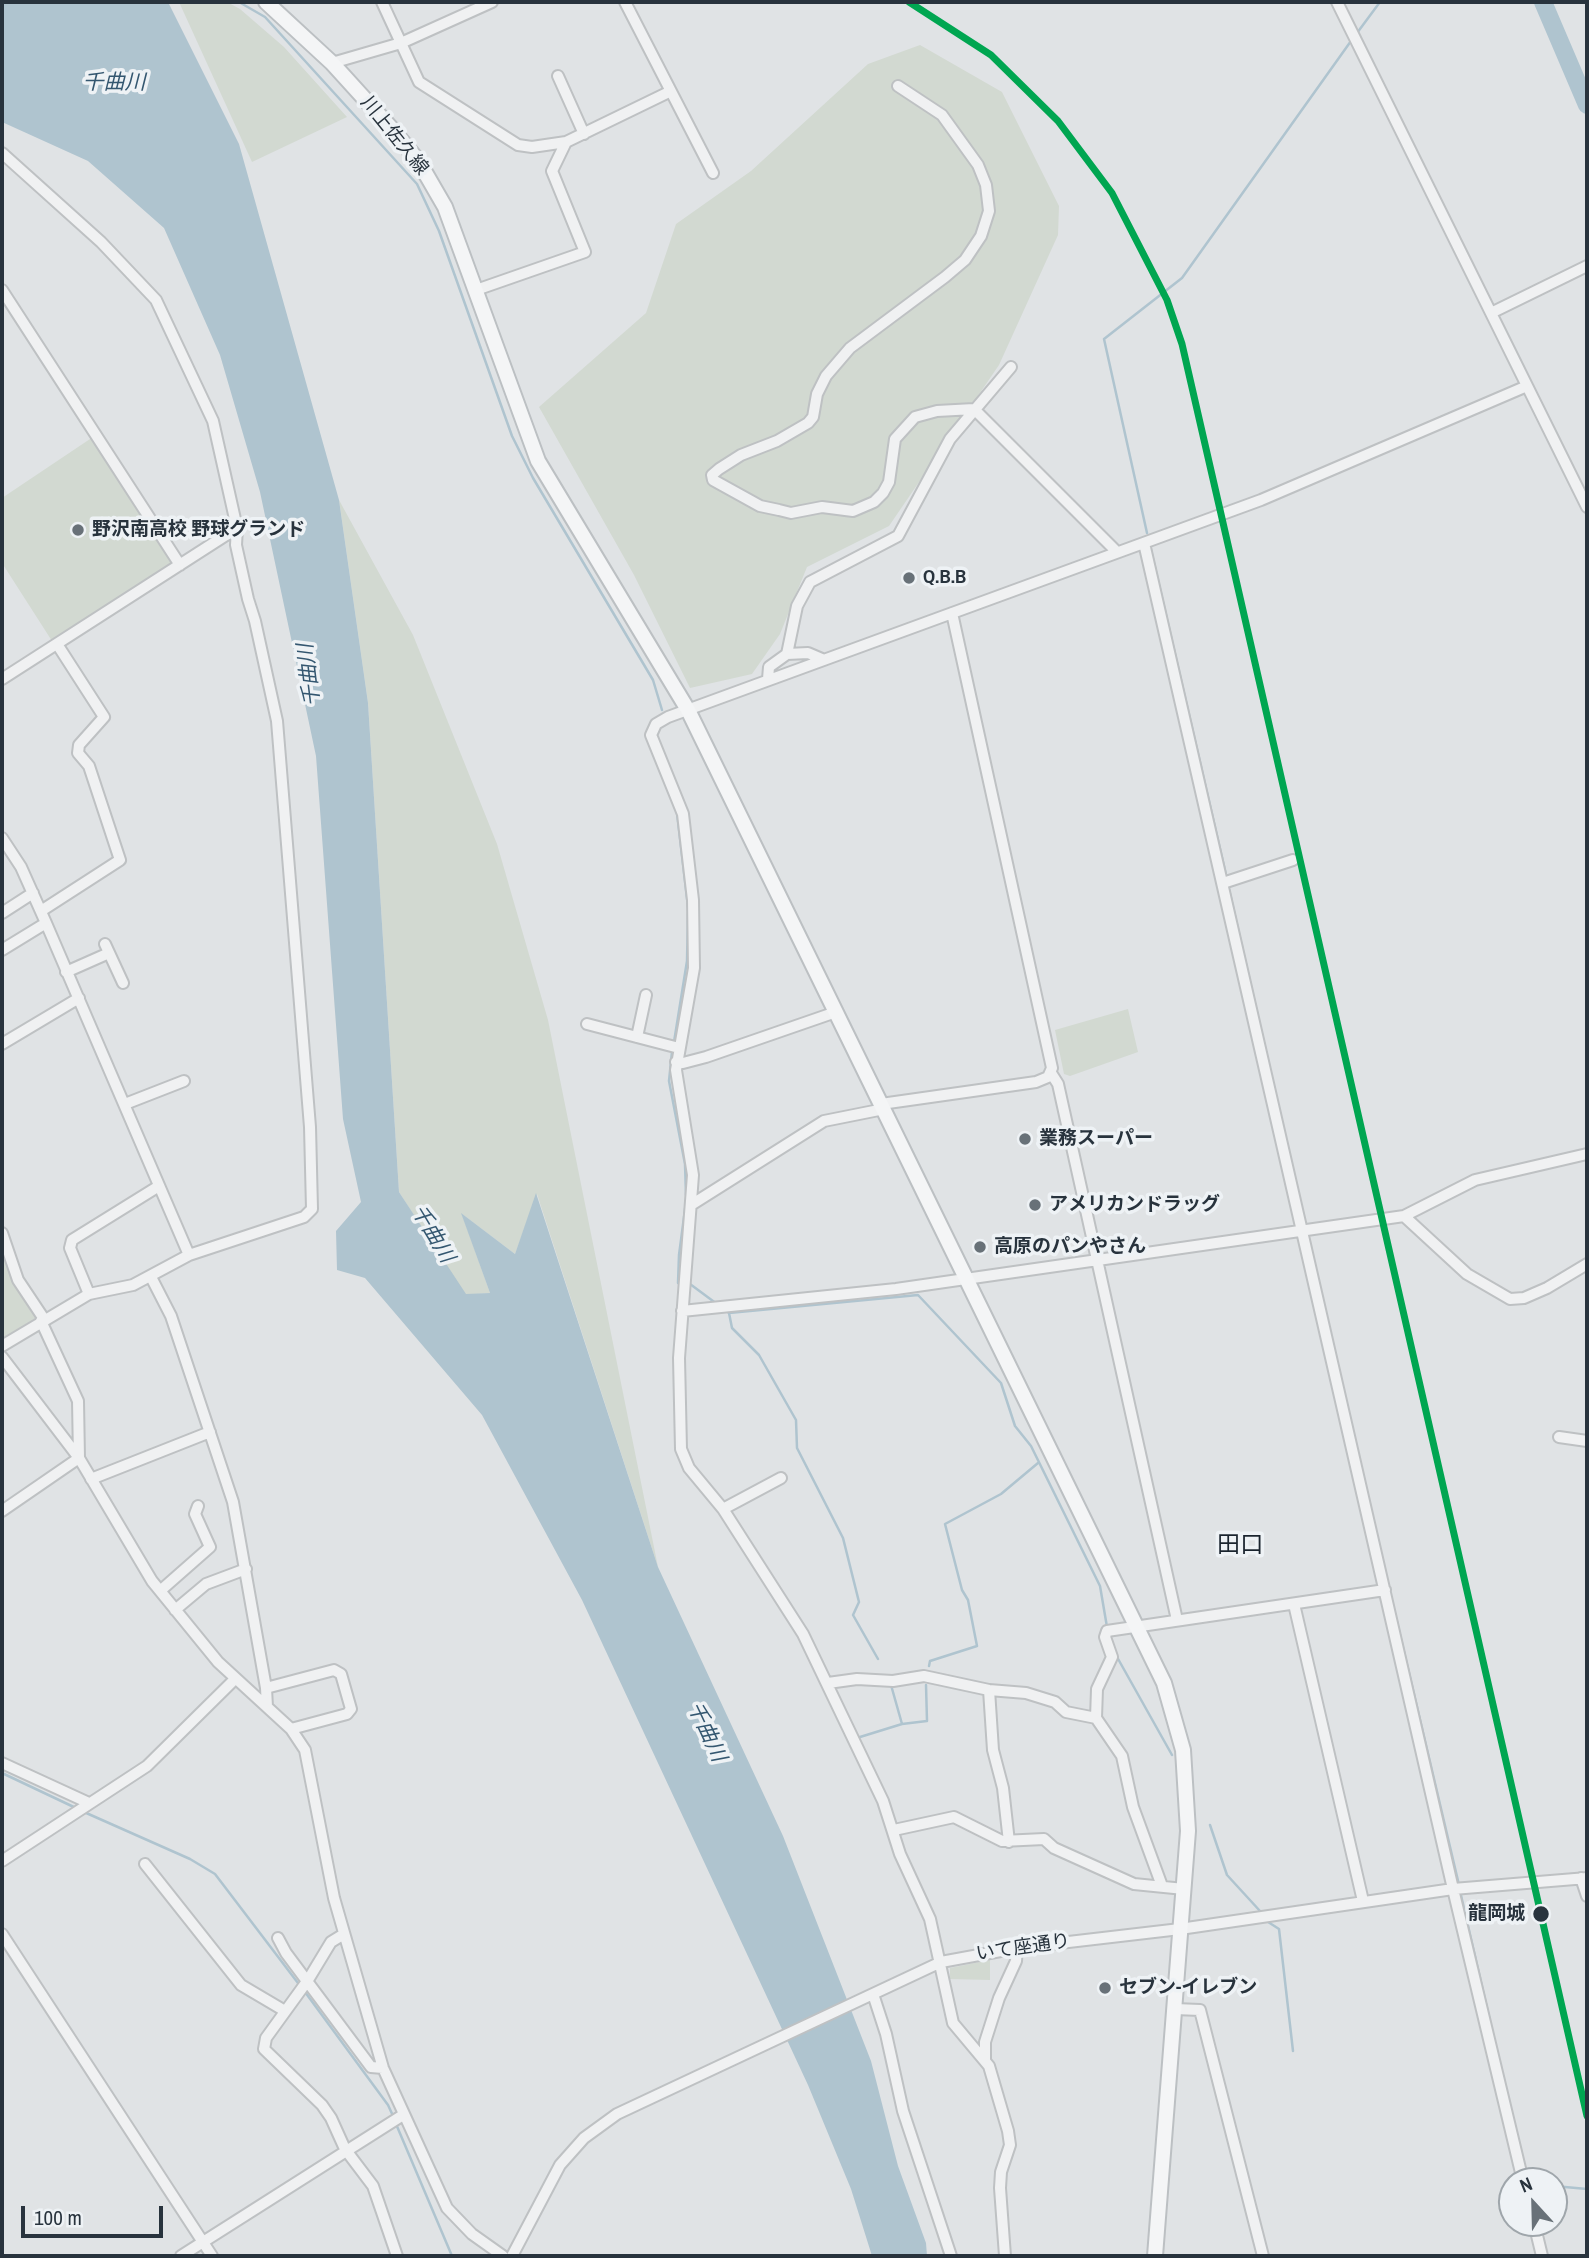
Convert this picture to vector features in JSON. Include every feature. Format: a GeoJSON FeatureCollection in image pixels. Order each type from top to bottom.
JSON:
{"type":"FeatureCollection","features":[{"type":"Feature","properties":{"kind":"main road","name":"川上佐久線"},"geometry":{"type":"LineString","coordinates":[[266,2],[332,63],[403,142],[427,175],[460,240],[506,379],[538,461],[688,710],[1138,1625],[1167,1692],[1183,1750],[1188,1831],[1155,2256]]}},
{"type":"Feature","properties":{"kind":"street"},"geometry":{"type":"LineString","coordinates":[[382,2],[419,82],[507,140],[532,147],[566,142],[669,92]]}},
{"type":"Feature","properties":{"kind":"street"},"geometry":{"type":"LineString","coordinates":[[332,63],[401,43],[492,2]]}},
{"type":"Feature","properties":{"kind":"street"},"geometry":{"type":"LineString","coordinates":[[625,2],[713,173]]}},
{"type":"Feature","properties":{"kind":"street"},"geometry":{"type":"LineString","coordinates":[[1337,2],[1587,507]]}},
{"type":"Feature","properties":{"kind":"street"},"geometry":{"type":"LineString","coordinates":[[558,76],[584,134]]}},
{"type":"Feature","properties":{"kind":"street"},"geometry":{"type":"LineString","coordinates":[[898,86],[942,115],[978,164],[986,185],[989,211],[981,236],[965,260],[850,348],[826,376],[817,394],[813,417],[808,424],[777,442],[741,455],[712,475],[713,480],[760,506],[791,513],[822,508],[853,511],[874,502],[883,493],[889,482],[895,439],[915,417],[937,411],[974,409],[1117,552]]}},
{"type":"Feature","properties":{"kind":"street"},"geometry":{"type":"LineString","coordinates":[[476,290],[585,252],[563,195],[553,177],[552,171],[566,142]]}},
{"type":"Feature","properties":{"kind":"street"},"geometry":{"type":"LineString","coordinates":[[2,153],[101,242],[156,300],[213,421],[237,528],[236,545],[247,599],[256,621],[277,721],[310,1127],[312,1209],[304,1217],[189,1255],[133,1285],[89,1294],[2,1346]]}},
{"type":"Feature","properties":{"kind":"street"},"geometry":{"type":"LineString","coordinates":[[1492,313],[1587,266]]}},
{"type":"Feature","properties":{"kind":"street"},"geometry":{"type":"LineString","coordinates":[[2,290],[180,565]]}},
{"type":"Feature","properties":{"kind":"street"},"geometry":{"type":"LineString","coordinates":[[786,654],[797,606],[810,582],[898,536],[950,439],[1011,367]]}},
{"type":"Feature","properties":{"kind":"street"},"geometry":{"type":"LineString","coordinates":[[985,2059],[953,2023],[930,1919],[900,1854],[894,1830],[828,1683],[803,1634],[723,1509],[689,1468],[681,1449],[682,1311],[693,1175],[677,1093],[677,1062],[694,968],[693,900],[683,814],[651,735],[662,720],[1312,480],[1527,386]]}},
{"type":"Feature","properties":{"kind":"street"},"geometry":{"type":"LineString","coordinates":[[2,679],[237,528]]}},
{"type":"Feature","properties":{"kind":"street"},"geometry":{"type":"LineString","coordinates":[[1143,543],[1226,882],[1302,1231],[1453,1889],[1521,2167]]}},
{"type":"Feature","properties":{"kind":"street"},"geometry":{"type":"LineString","coordinates":[[952,613],[1052,1063],[1051,1073],[1058,1084],[1177,1620]]}},
{"type":"Feature","properties":{"kind":"street"},"geometry":{"type":"LineString","coordinates":[[41,911],[120,860],[89,766],[78,752],[79,745],[104,717],[57,644]]}},
{"type":"Feature","properties":{"kind":"street"},"geometry":{"type":"LineString","coordinates":[[768,679],[769,667],[786,654],[808,653],[822,659]]}},
{"type":"Feature","properties":{"kind":"street"},"geometry":{"type":"LineString","coordinates":[[2,838],[33,893],[189,1255]]}},
{"type":"Feature","properties":{"kind":"street"},"geometry":{"type":"LineString","coordinates":[[1226,882],[1293,859]]}},
{"type":"Feature","properties":{"kind":"street"},"geometry":{"type":"LineString","coordinates":[[2,913],[33,893]]}},
{"type":"Feature","properties":{"kind":"street"},"geometry":{"type":"LineString","coordinates":[[2,950],[46,923]]}},
{"type":"Feature","properties":{"kind":"street"},"geometry":{"type":"LineString","coordinates":[[66,972],[107,948],[122,983]]}},
{"type":"Feature","properties":{"kind":"street"},"geometry":{"type":"LineString","coordinates":[[637,1037],[646,995]]}},
{"type":"Feature","properties":{"kind":"street"},"geometry":{"type":"LineString","coordinates":[[2,1044],[79,998]]}},
{"type":"Feature","properties":{"kind":"street"},"geometry":{"type":"LineString","coordinates":[[677,1062],[683,1063],[706,1056],[836,1012]]}},
{"type":"Feature","properties":{"kind":"street"},"geometry":{"type":"LineString","coordinates":[[587,1024],[679,1048]]}},
{"type":"Feature","properties":{"kind":"street"},"geometry":{"type":"LineString","coordinates":[[691,1205],[824,1121],[883,1107],[1036,1082],[1051,1073]]}},
{"type":"Feature","properties":{"kind":"street"},"geometry":{"type":"LineString","coordinates":[[125,1104],[184,1081]]}},
{"type":"Feature","properties":{"kind":"street"},"geometry":{"type":"LineString","coordinates":[[682,1311],[967,1279],[1404,1216],[1475,1180],[1587,1154]]}},
{"type":"Feature","properties":{"kind":"street"},"geometry":{"type":"LineString","coordinates":[[89,1294],[77,1272],[70,1244],[159,1186]]}},
{"type":"Feature","properties":{"kind":"street"},"geometry":{"type":"LineString","coordinates":[[1404,1216],[1467,1274],[1510,1299],[1524,1298],[1547,1288],[1587,1264]]}},
{"type":"Feature","properties":{"kind":"street"},"geometry":{"type":"LineString","coordinates":[[2,1233],[18,1280],[43,1320],[78,1401],[79,1458]]}},
{"type":"Feature","properties":{"kind":"street"},"geometry":{"type":"LineString","coordinates":[[151,1277],[171,1316],[233,1502],[266,1688],[267,1707]]}},
{"type":"Feature","properties":{"kind":"street"},"geometry":{"type":"LineString","coordinates":[[2,1357],[79,1458],[131,1551],[160,1591],[235,1679],[291,1730],[309,1760],[321,1842],[396,2118],[447,2208],[466,2228],[503,2256]]}},
{"type":"Feature","properties":{"kind":"street"},"geometry":{"type":"LineString","coordinates":[[91,1479],[210,1432]]}},
{"type":"Feature","properties":{"kind":"street"},"geometry":{"type":"LineString","coordinates":[[1559,1437],[1587,1441]]}},
{"type":"Feature","properties":{"kind":"street"},"geometry":{"type":"LineString","coordinates":[[2,1511],[79,1458]]}},
{"type":"Feature","properties":{"kind":"street"},"geometry":{"type":"LineString","coordinates":[[723,1509],[781,1478]]}},
{"type":"Feature","properties":{"kind":"street"},"geometry":{"type":"LineString","coordinates":[[160,1591],[210,1547],[195,1514],[198,1506]]}},
{"type":"Feature","properties":{"kind":"street"},"geometry":{"type":"LineString","coordinates":[[175,1610],[206,1584],[246,1569]]}},
{"type":"Feature","properties":{"kind":"street"},"geometry":{"type":"LineString","coordinates":[[1162,1886],[1133,1807],[1122,1756],[1096,1718],[1097,1689],[1112,1657],[1105,1637],[1108,1630],[1385,1590]]}},
{"type":"Feature","properties":{"kind":"street"},"geometry":{"type":"LineString","coordinates":[[1294,1604],[1363,1901]]}},
{"type":"Feature","properties":{"kind":"street"},"geometry":{"type":"LineString","coordinates":[[266,1688],[334,1670],[341,1674],[351,1709],[347,1714],[291,1730]]}},
{"type":"Feature","properties":{"kind":"street"},"geometry":{"type":"LineString","coordinates":[[828,1683],[882,1679],[893,1681],[924,1676],[989,1690],[1035,1696],[1055,1702],[1066,1713],[1096,1718]]}},
{"type":"Feature","properties":{"kind":"street"},"geometry":{"type":"LineString","coordinates":[[2,1861],[147,1766],[235,1679]]}},
{"type":"Feature","properties":{"kind":"street"},"geometry":{"type":"LineString","coordinates":[[989,1690],[993,1749],[1003,1788],[1009,1842]]}},
{"type":"Feature","properties":{"kind":"street"},"geometry":{"type":"LineString","coordinates":[[2,1763],[83,1807]]}},
{"type":"Feature","properties":{"kind":"street"},"geometry":{"type":"LineString","coordinates":[[894,1830],[954,1817],[994,1838],[1009,1842],[1044,1839],[1054,1848],[1134,1884],[1184,1889]]}},
{"type":"Feature","properties":{"kind":"street"},"geometry":{"type":"LineString","coordinates":[[145,1864],[241,1985],[285,2011]]}},
{"type":"Feature","properties":{"kind":"street"},"geometry":{"type":"LineString","coordinates":[[1584,1878],[1587,1896]]}},
{"type":"Feature","properties":{"kind":"street","name":"いて座通り"},"geometry":{"type":"LineString","coordinates":[[512,2256],[560,2165],[584,2138],[617,2114],[941,1962],[1017,1948],[1180,1929],[1453,1889],[1584,1878]]}},
{"type":"Feature","properties":{"kind":"street"},"geometry":{"type":"LineString","coordinates":[[2,1934],[212,2256]]}},
{"type":"Feature","properties":{"kind":"street"},"geometry":{"type":"LineString","coordinates":[[344,1934],[331,1942],[304,1986],[266,2038],[264,2049],[322,2105],[345,2149],[373,2186],[397,2256]]}},
{"type":"Feature","properties":{"kind":"street"},"geometry":{"type":"LineString","coordinates":[[278,1938],[304,1986],[371,2067],[383,2068]]}},
{"type":"Feature","properties":{"kind":"street"},"geometry":{"type":"LineString","coordinates":[[1005,2256],[1000,2176],[1010,2145],[985,2059],[985,2042],[999,1998],[1016,1961],[1017,1948]]}},
{"type":"Feature","properties":{"kind":"street"},"geometry":{"type":"LineString","coordinates":[[868,1996],[886,2034],[903,2111],[951,2256]]}},
{"type":"Feature","properties":{"kind":"street"},"geometry":{"type":"LineString","coordinates":[[1175,2009],[1200,2010],[1263,2256]]}},
{"type":"Feature","properties":{"kind":"street"},"geometry":{"type":"LineString","coordinates":[[181,2256],[396,2118]]}},
{"type":"Feature","properties":{"kind":"street"},"geometry":{"type":"LineString","coordinates":[[1537,2237],[1542,2256]]}},
{"type":"Feature","properties":{"kind":"shaded area"},"geometry":{"type":"Polygon","coordinates":[[[179,2],[227,2],[240,9],[284,47],[347,117],[252,162],[179,2]]]}},
{"type":"Feature","properties":{"kind":"shaded area"},"geometry":{"type":"Polygon","coordinates":[[[920,45],[1002,92],[1059,206],[1058,235],[999,365],[889,526],[807,567],[780,634],[752,674],[690,688],[634,575],[539,407],[646,313],[676,224],[751,171],[868,64],[920,45]]]}},
{"type":"Feature","properties":{"kind":"shaded area","name":"野沢南高校 野球グランド"},"geometry":{"type":"Polygon","coordinates":[[[93,437],[175,562],[52,641],[2,563],[2,498],[93,437]]]}},
{"type":"Feature","properties":{"kind":"shaded area"},"geometry":{"type":"Polygon","coordinates":[[[339,500],[413,635],[497,844],[548,1020],[658,1567],[537,1194],[515,1254],[462,1214],[490,1293],[465,1295],[399,1192],[368,703],[339,500]]]}},
{"type":"Feature","properties":{"kind":"shaded area"},"geometry":{"type":"Polygon","coordinates":[[[1128,1009],[1138,1052],[1070,1076],[1064,1074],[1055,1030],[1128,1009]]]}},
{"type":"Feature","properties":{"kind":"shaded area"},"geometry":{"type":"Polygon","coordinates":[[[2,1252],[13,1281],[37,1317],[2,1340],[2,1252]]]}},
{"type":"Feature","properties":{"kind":"shaded area"},"geometry":{"type":"Polygon","coordinates":[[[990,1960],[990,1980],[950,1979],[950,1968],[990,1960]]]}},
{"type":"Feature","properties":{"kind":"water","name":"千曲川"},"geometry":{"type":"Polygon","coordinates":[[[2,2],[168,2],[239,144],[339,500],[368,703],[399,1192],[466,1294],[490,1293],[461,1213],[515,1254],[536,1193],[658,1567],[783,1836],[871,2061],[898,2166],[926,2243],[927,2256],[872,2256],[851,2189],[808,2085],[582,1600],[482,1415],[365,1278],[337,1270],[336,1231],[361,1202],[343,1119],[316,756],[260,492],[220,355],[164,228],[88,161],[2,122],[2,2]]]}},
{"type":"Feature","properties":{"kind":"waterway"},"geometry":{"type":"LineString","coordinates":[[239,2],[265,17],[417,184],[439,231],[512,436],[533,478],[653,680],[662,710]]}},
{"type":"Feature","properties":{"kind":"waterway"},"geometry":{"type":"LineString","coordinates":[[1357,33],[1380,2]]}},
{"type":"Feature","properties":{"kind":"waterway"},"geometry":{"type":"LineString","coordinates":[[1543,2],[1587,105]]}},
{"type":"Feature","properties":{"kind":"waterway"},"geometry":{"type":"LineString","coordinates":[[1147,533],[1104,339],[1182,278],[1351,41]]}},
{"type":"Feature","properties":{"kind":"waterway"},"geometry":{"type":"LineString","coordinates":[[1151,550],[1227,879]]}},
{"type":"Feature","properties":{"kind":"waterway"},"geometry":{"type":"LineString","coordinates":[[677,813],[688,907]]}},
{"type":"Feature","properties":{"kind":"waterway"},"geometry":{"type":"LineString","coordinates":[[1228,885],[1274,1087]]}},
{"type":"Feature","properties":{"kind":"waterway"},"geometry":{"type":"LineString","coordinates":[[674,1042],[687,961],[688,914]]}},
{"type":"Feature","properties":{"kind":"waterway"},"geometry":{"type":"LineString","coordinates":[[672,1052],[669,1081],[685,1164],[686,1195]]}},
{"type":"Feature","properties":{"kind":"waterway"},"geometry":{"type":"LineString","coordinates":[[680,1283],[679,1255],[686,1202]]}},
{"type":"Feature","properties":{"kind":"waterway"},"geometry":{"type":"LineString","coordinates":[[690,1284],[717,1304]]}},
{"type":"Feature","properties":{"kind":"waterway"},"geometry":{"type":"LineString","coordinates":[[725,1310],[729,1313],[918,1295],[1001,1383],[1015,1426],[1031,1446],[1100,1586],[1107,1627]]}},
{"type":"Feature","properties":{"kind":"waterway"},"geometry":{"type":"LineString","coordinates":[[729,1313],[732,1328],[759,1355],[796,1420],[797,1448],[843,1538],[859,1602],[853,1615],[878,1659]]}},
{"type":"Feature","properties":{"kind":"waterway"},"geometry":{"type":"LineString","coordinates":[[929,1666],[930,1661],[977,1646],[968,1600],[962,1590],[945,1524],[1001,1494],[1038,1463]]}},
{"type":"Feature","properties":{"kind":"waterway"},"geometry":{"type":"LineString","coordinates":[[1389,1588],[1459,1885]]}},
{"type":"Feature","properties":{"kind":"waterway"},"geometry":{"type":"LineString","coordinates":[[1117,1657],[1172,1755]]}},
{"type":"Feature","properties":{"kind":"waterway"},"geometry":{"type":"LineString","coordinates":[[860,1737],[902,1724],[891,1685]]}},
{"type":"Feature","properties":{"kind":"waterway"},"geometry":{"type":"LineString","coordinates":[[902,1724],[927,1721],[926,1685]]}},
{"type":"Feature","properties":{"kind":"waterway"},"geometry":{"type":"LineString","coordinates":[[2,1773],[78,1809]]}},
{"type":"Feature","properties":{"kind":"waterway"},"geometry":{"type":"LineString","coordinates":[[84,1812],[190,1859],[215,1874],[301,1987]]}},
{"type":"Feature","properties":{"kind":"waterway"},"geometry":{"type":"LineString","coordinates":[[1210,1825],[1227,1875],[1260,1911]]}},
{"type":"Feature","properties":{"kind":"waterway"},"geometry":{"type":"LineString","coordinates":[[1460,1891],[1490,2021]]}},
{"type":"Feature","properties":{"kind":"waterway"},"geometry":{"type":"LineString","coordinates":[[1265,1920],[1279,1929],[1293,2051]]}},
{"type":"Feature","properties":{"kind":"waterway"},"geometry":{"type":"LineString","coordinates":[[305,1992],[388,2105],[394,2118]]}},
{"type":"Feature","properties":{"kind":"waterway"},"geometry":{"type":"LineString","coordinates":[[396,2124],[452,2256]]}},
{"type":"Feature","properties":{"kind":"waterway"},"geometry":{"type":"LineString","coordinates":[[1568,2187],[1587,2189]]}},
{"type":"Feature","properties":{"kind":"transit line"},"geometry":{"type":"LineString","coordinates":[[909,2],[991,55],[1058,121],[1112,193],[1167,300],[1182,344],[1587,2116]]}},
{"type":"Feature","properties":{"kind":"place","name":"野沢南高校 野球グランド"},"geometry":{"type":"Point","coordinates":[78,530]}},
{"type":"Feature","properties":{"kind":"place","name":"Q.B.B"},"geometry":{"type":"Point","coordinates":[909,578]}},
{"type":"Feature","properties":{"kind":"place","name":"業務スーパー"},"geometry":{"type":"Point","coordinates":[1025,1139]}},
{"type":"Feature","properties":{"kind":"place","name":"アメリカンドラッグ"},"geometry":{"type":"Point","coordinates":[1035,1205]}},
{"type":"Feature","properties":{"kind":"place","name":"高原のパンやさん"},"geometry":{"type":"Point","coordinates":[980,1247]}},
{"type":"Feature","properties":{"kind":"place","name":"龍岡城"},"geometry":{"type":"Point","coordinates":[1541,1914]}},
{"type":"Feature","properties":{"kind":"place","name":"セブン-イレブン"},"geometry":{"type":"Point","coordinates":[1105,1988]}},
{"type":"Feature","properties":{"kind":"district","name":"田口"},"geometry":{"type":"Point","coordinates":[1240,1546]}}]}
